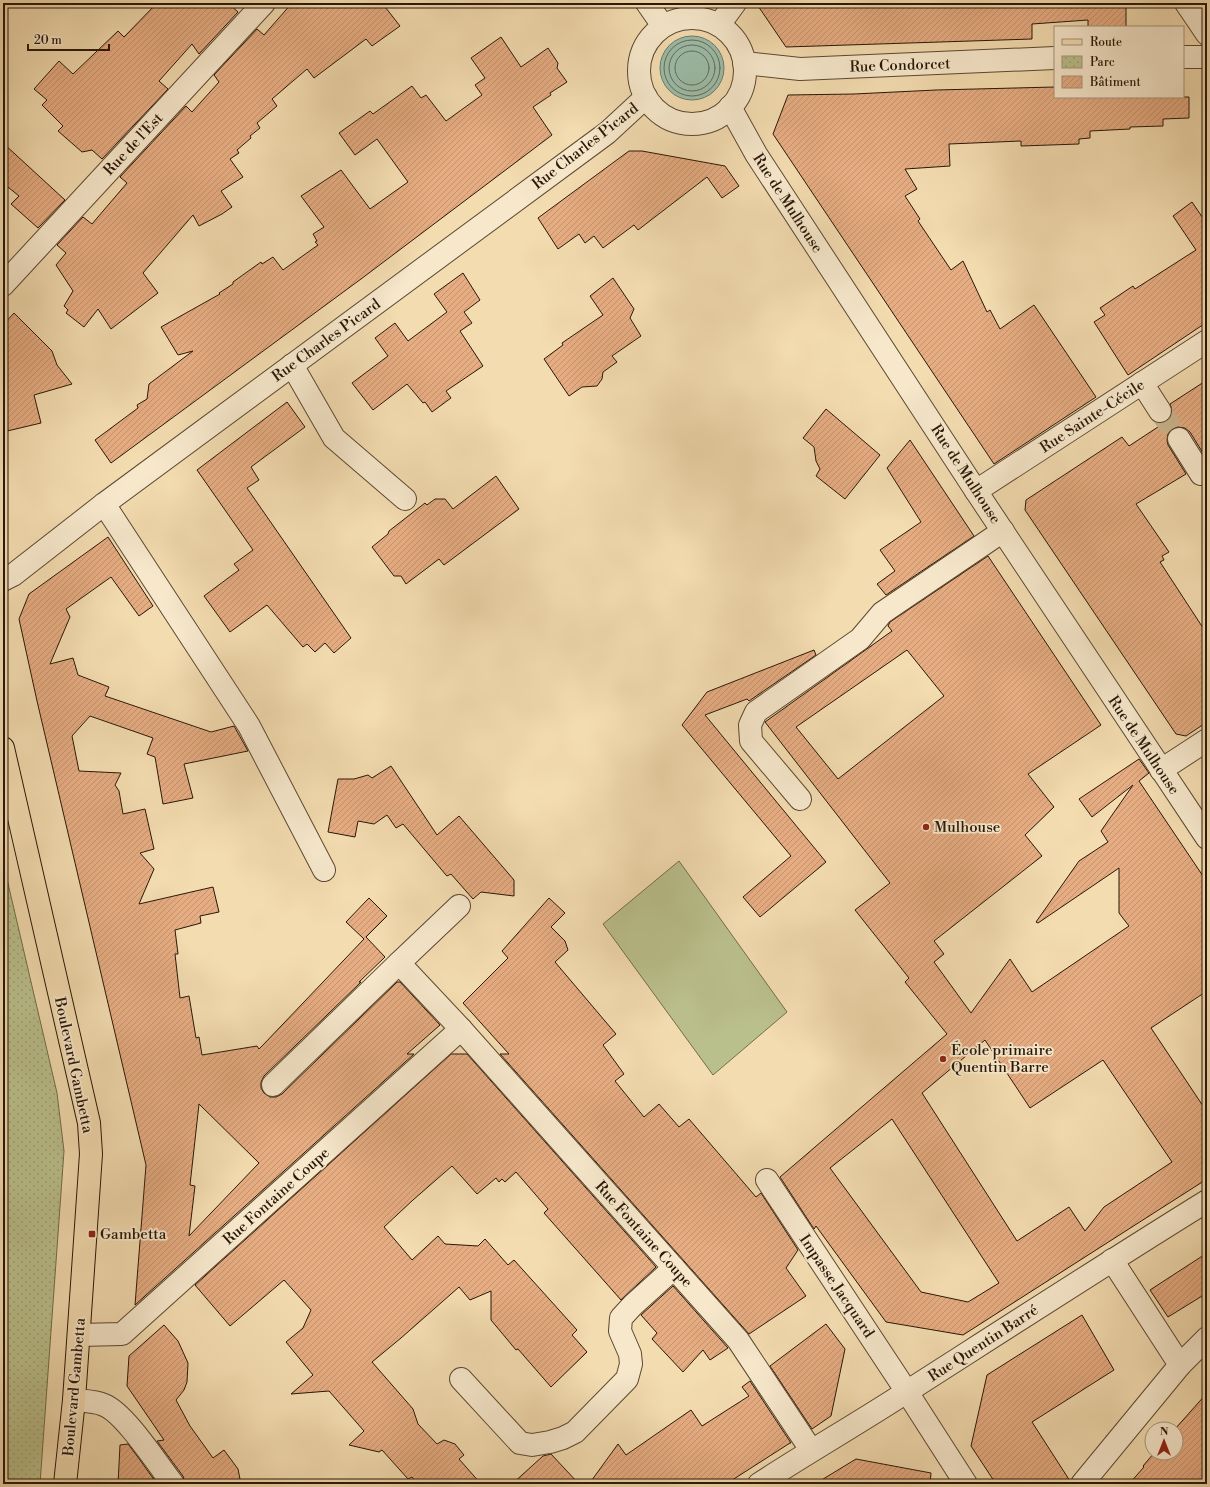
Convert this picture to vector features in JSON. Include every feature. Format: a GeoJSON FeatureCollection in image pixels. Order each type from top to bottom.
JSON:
{"type":"FeatureCollection","features":[{"type":"Feature","properties":{"kind":"main road","name":"Boulevard Gambetta"},"geometry":{"type":"LineString","coordinates":[[3,750],[89,1123],[91,1154],[79,1336],[65,1484]]}},
{"type":"Feature","properties":{"kind":"street","name":"Rue de l'Est"},"geometry":{"type":"LineString","coordinates":[[3,285],[264,3]]}},
{"type":"Feature","properties":{"kind":"street"},"geometry":{"type":"LineString","coordinates":[[647,3],[662,26]]}},
{"type":"Feature","properties":{"kind":"street"},"geometry":{"type":"LineString","coordinates":[[719,25],[735,3]]}},
{"type":"Feature","properties":{"kind":"street"},"geometry":{"type":"LineString","coordinates":[[1186,3],[1207,34]]}},
{"type":"Feature","properties":{"kind":"street"},"geometry":{"type":"LineString","coordinates":[[691,18],[705,20],[719,25],[731,35],[740,48],[744,63],[744,79],[739,94],[730,107],[717,117],[702,123],[686,123],[670,119],[656,110],[646,97],[640,82],[639,67],[642,51],[650,37],[662,26],[676,20],[691,18]]}},
{"type":"Feature","properties":{"kind":"street"},"geometry":{"type":"LineString","coordinates":[[1184,57],[1207,57]]}},
{"type":"Feature","properties":{"kind":"street","name":"Rue Condorcet"},"geometry":{"type":"LineString","coordinates":[[744,63],[800,69],[1054,58]]}},
{"type":"Feature","properties":{"kind":"street","name":"Rue Charles Picard"},"geometry":{"type":"LineString","coordinates":[[3,580],[13,575],[104,504],[607,132],[646,97]]}},
{"type":"Feature","properties":{"kind":"street","name":"Rue de Mulhouse"},"geometry":{"type":"LineString","coordinates":[[730,107],[756,154],[976,491],[1207,838]]}},
{"type":"Feature","properties":{"kind":"street","name":"Rue Sainte-Cécile"},"geometry":{"type":"LineString","coordinates":[[976,491],[1207,341]]}},
{"type":"Feature","properties":{"kind":"street"},"geometry":{"type":"LineString","coordinates":[[292,365],[334,438],[405,499]]}},
{"type":"Feature","properties":{"kind":"street"},"geometry":{"type":"LineString","coordinates":[[1142,383],[1160,411]]}},
{"type":"Feature","properties":{"kind":"street"},"geometry":{"type":"LineString","coordinates":[[1179,439],[1201,474],[1207,470]]}},
{"type":"Feature","properties":{"kind":"street"},"geometry":{"type":"LineString","coordinates":[[104,504],[249,726],[324,870]]}},
{"type":"Feature","properties":{"kind":"street"},"geometry":{"type":"LineString","coordinates":[[800,799],[751,741],[750,725],[756,712],[860,639],[882,613],[1003,531]]}},
{"type":"Feature","properties":{"kind":"street"},"geometry":{"type":"LineString","coordinates":[[1161,770],[1207,740]]}},
{"type":"Feature","properties":{"kind":"street"},"geometry":{"type":"LineString","coordinates":[[273,1085],[459,906]]}},
{"type":"Feature","properties":{"kind":"street","name":"Rue Fontaine Coupe"},"geometry":{"type":"LineString","coordinates":[[399,963],[461,1029],[738,1340],[811,1450]]}},
{"type":"Feature","properties":{"kind":"street","name":"Rue Fontaine Coupe"},"geometry":{"type":"LineString","coordinates":[[79,1336],[122,1334],[461,1029]]}},
{"type":"Feature","properties":{"kind":"street","name":"Impasse Jacquard"},"geometry":{"type":"LineString","coordinates":[[766,1180],[907,1392],[966,1484]]}},
{"type":"Feature","properties":{"kind":"street","name":"Rue Quentin Barré"},"geometry":{"type":"LineString","coordinates":[[759,1484],[811,1450],[834,1438],[907,1392],[1112,1260],[1207,1201]]}},
{"type":"Feature","properties":{"kind":"street"},"geometry":{"type":"LineString","coordinates":[[1112,1260],[1180,1365]]}},
{"type":"Feature","properties":{"kind":"street"},"geometry":{"type":"LineString","coordinates":[[461,1379],[520,1443],[532,1445],[550,1442],[575,1432],[627,1379],[631,1364],[630,1354],[620,1331],[621,1318],[633,1305],[674,1268]]}},
{"type":"Feature","properties":{"kind":"street"},"geometry":{"type":"LineString","coordinates":[[1082,1484],[1180,1365],[1207,1338]]}},
{"type":"Feature","properties":{"kind":"street"},"geometry":{"type":"LineString","coordinates":[[74,1400],[89,1401],[106,1406],[121,1416],[173,1484]]}},
{"type":"Feature","properties":{"kind":"green space"},"geometry":{"type":"Polygon","coordinates":[[[679,861],[787,1012],[713,1075],[603,924],[679,861]]]}},
{"type":"Feature","properties":{"kind":"green space"},"geometry":{"type":"Polygon","coordinates":[[[3,862],[57,1093],[64,1151],[40,1484],[3,1484],[3,862]]]}},
{"type":"Feature","properties":{"kind":"water"},"geometry":{"type":"Polygon","coordinates":[[[692,36],[710,42],[718,50],[724,68],[718,86],[710,94],[692,100],[674,94],[666,86],[660,68],[666,50],[674,42],[692,36]]]}},
{"type":"Feature","properties":{"kind":"building"},"geometry":{"type":"Polygon","coordinates":[[[157,3],[228,3],[238,12],[199,54],[192,44],[159,81],[168,89],[102,159],[92,150],[82,152],[58,131],[63,126],[42,105],[47,100],[34,89],[59,61],[73,74],[118,31],[124,37],[157,3]]]}},
{"type":"Feature","properties":{"kind":"building"},"geometry":{"type":"Polygon","coordinates":[[[292,3],[382,3],[400,26],[372,46],[366,39],[314,78],[307,69],[272,99],[277,106],[257,123],[260,128],[237,150],[239,153],[230,159],[243,177],[221,191],[232,207],[199,226],[193,215],[143,273],[158,293],[111,329],[98,309],[84,327],[66,313],[68,310],[64,306],[73,291],[56,265],[66,253],[57,245],[83,217],[92,224],[127,183],[120,177],[186,106],[192,112],[219,82],[214,75],[257,29],[264,35],[292,3]]]}},
{"type":"Feature","properties":{"kind":"building"},"geometry":{"type":"Polygon","coordinates":[[[756,3],[1126,3],[1126,26],[1088,26],[1088,20],[1032,24],[1032,39],[786,47],[756,3]]]}},
{"type":"Feature","properties":{"kind":"building"},"geometry":{"type":"Polygon","coordinates":[[[501,37],[521,67],[548,48],[558,63],[557,68],[567,82],[550,93],[551,95],[533,107],[552,135],[361,279],[111,463],[95,440],[138,408],[137,405],[147,399],[149,384],[193,351],[178,355],[161,327],[220,294],[219,293],[233,284],[233,282],[261,262],[262,264],[273,257],[283,270],[318,245],[315,242],[317,241],[313,234],[324,227],[301,196],[341,170],[370,209],[408,182],[377,139],[355,155],[339,133],[370,111],[373,114],[412,86],[421,98],[426,95],[446,121],[482,95],[475,85],[485,78],[471,58],[501,37]]]}},
{"type":"Feature","properties":{"kind":"building"},"geometry":{"type":"Polygon","coordinates":[[[1054,87],[1054,98],[1189,97],[1189,118],[1163,119],[1163,126],[1130,127],[1130,129],[1090,131],[1090,138],[1079,139],[1079,144],[1021,146],[1021,141],[949,144],[950,166],[905,169],[917,189],[905,196],[920,219],[918,221],[951,270],[963,261],[987,312],[990,310],[1000,329],[1034,305],[1096,397],[994,464],[773,134],[788,95],[854,94],[1054,87]]]}},
{"type":"Feature","properties":{"kind":"building"},"geometry":{"type":"Polygon","coordinates":[[[3,143],[65,200],[38,228],[11,204],[19,196],[3,183],[3,143]]]}},
{"type":"Feature","properties":{"kind":"building"},"geometry":{"type":"Polygon","coordinates":[[[629,151],[642,151],[725,166],[739,186],[722,198],[707,177],[638,230],[634,225],[603,248],[594,236],[585,243],[579,234],[558,249],[538,218],[629,151]]]}},
{"type":"Feature","properties":{"kind":"building"},"geometry":{"type":"Polygon","coordinates":[[[1192,202],[1207,224],[1207,322],[1128,375],[1094,322],[1105,315],[1100,308],[1133,286],[1135,289],[1196,250],[1173,216],[1192,202]]]}},
{"type":"Feature","properties":{"kind":"building"},"geometry":{"type":"Polygon","coordinates":[[[463,273],[480,300],[464,312],[472,323],[460,331],[483,366],[446,391],[451,398],[432,412],[425,402],[423,403],[407,384],[373,410],[352,383],[388,356],[375,338],[395,323],[408,341],[447,312],[434,294],[463,273]]]}},
{"type":"Feature","properties":{"kind":"building"},"geometry":{"type":"Polygon","coordinates":[[[613,278],[634,309],[630,318],[641,336],[612,356],[617,362],[603,372],[602,379],[597,386],[582,387],[569,396],[544,359],[563,345],[562,343],[603,315],[590,296],[613,278]]]}},
{"type":"Feature","properties":{"kind":"building"},"geometry":{"type":"Polygon","coordinates":[[[14,313],[52,351],[57,365],[72,384],[34,395],[41,423],[3,432],[3,325],[14,313]]]}},
{"type":"Feature","properties":{"kind":"building"},"geometry":{"type":"Polygon","coordinates":[[[1207,380],[1207,458],[1190,432],[1185,428],[1178,427],[1172,429],[1168,434],[1168,445],[1186,474],[1136,504],[1169,552],[1162,556],[1164,560],[1160,562],[1207,634],[1207,722],[1186,736],[1176,734],[1025,510],[1026,500],[1122,437],[1129,446],[1161,425],[1159,423],[1167,421],[1171,417],[1172,411],[1170,404],[1207,380]]]}},
{"type":"Feature","properties":{"kind":"building"},"geometry":{"type":"Polygon","coordinates":[[[287,402],[305,427],[251,467],[259,480],[247,488],[351,638],[334,653],[325,643],[315,652],[307,644],[303,647],[267,605],[230,632],[204,596],[239,570],[234,564],[253,550],[197,470],[287,402]]]}},
{"type":"Feature","properties":{"kind":"building"},"geometry":{"type":"Polygon","coordinates":[[[826,409],[880,455],[845,499],[816,476],[820,469],[816,461],[814,447],[803,438],[826,409]]]}},
{"type":"Feature","properties":{"kind":"building"},"geometry":{"type":"Polygon","coordinates":[[[910,440],[974,536],[886,595],[877,584],[895,571],[880,550],[921,522],[887,468],[910,440]]]}},
{"type":"Feature","properties":{"kind":"building"},"geometry":{"type":"Polygon","coordinates":[[[496,476],[519,509],[444,565],[439,559],[406,584],[401,576],[394,576],[372,547],[388,534],[389,531],[425,503],[427,505],[435,499],[445,499],[453,509],[496,476]]]}},
{"type":"Feature","properties":{"kind":"building"},"geometry":{"type":"Polygon","coordinates":[[[108,537],[153,606],[139,616],[111,577],[66,609],[70,617],[50,664],[73,658],[78,675],[109,687],[105,696],[211,732],[234,726],[248,751],[184,764],[193,798],[163,804],[155,757],[147,754],[153,738],[90,716],[72,736],[79,771],[121,773],[115,785],[119,791],[123,814],[145,809],[154,849],[140,853],[154,869],[139,904],[213,887],[219,912],[200,916],[201,923],[175,930],[178,954],[175,954],[180,998],[189,996],[196,1038],[199,1037],[202,1055],[257,1046],[259,1049],[364,939],[346,922],[369,898],[387,916],[366,937],[385,957],[264,1076],[261,1082],[261,1088],[264,1093],[270,1097],[276,1097],[282,1094],[397,982],[400,982],[440,1025],[407,1054],[414,1054],[135,1305],[146,1165],[19,619],[29,594],[108,537]],[[199,1104],[190,1185],[195,1186],[189,1236],[259,1163],[199,1104]]]}},
{"type":"Feature","properties":{"kind":"building"},"geometry":{"type":"Polygon","coordinates":[[[988,556],[1101,725],[1028,774],[1054,807],[1025,835],[1042,856],[934,941],[944,954],[934,962],[971,1013],[1010,959],[1032,992],[1129,926],[1119,913],[1119,868],[1038,923],[1036,922],[1079,861],[1108,842],[1101,831],[1133,785],[1092,817],[1079,799],[1139,759],[1149,773],[1139,781],[1207,882],[1207,991],[1151,1028],[1207,1112],[1207,1179],[963,1335],[886,1322],[816,1226],[814,1229],[780,1177],[947,1034],[905,982],[909,978],[855,910],[890,883],[765,722],[892,631],[888,626],[890,622],[988,556]],[[907,650],[796,727],[838,779],[944,696],[907,650]],[[985,1040],[922,1093],[1017,1241],[1069,1207],[1085,1231],[1104,1207],[1172,1162],[1103,1060],[1030,1108],[985,1040]],[[892,1119],[830,1168],[921,1292],[968,1302],[999,1283],[892,1119]]]}},
{"type":"Feature","properties":{"kind":"building"},"geometry":{"type":"Polygon","coordinates":[[[814,650],[816,655],[749,701],[747,699],[705,715],[826,862],[760,917],[743,897],[791,856],[682,725],[707,692],[814,650]]]}},
{"type":"Feature","properties":{"kind":"building"},"geometry":{"type":"Polygon","coordinates":[[[391,766],[437,835],[459,816],[514,880],[514,896],[481,892],[473,899],[451,874],[446,875],[403,824],[396,828],[387,815],[374,824],[358,821],[355,837],[328,832],[338,779],[354,779],[368,775],[372,778],[391,766]]]}},
{"type":"Feature","properties":{"kind":"building"},"geometry":{"type":"Polygon","coordinates":[[[549,898],[565,913],[551,927],[565,941],[568,950],[555,962],[616,1034],[603,1045],[624,1074],[615,1081],[644,1117],[659,1104],[679,1127],[689,1119],[756,1197],[761,1193],[798,1250],[786,1268],[806,1296],[749,1334],[500,1054],[509,1054],[463,1003],[508,958],[502,951],[549,898]]]}},
{"type":"Feature","properties":{"kind":"building"},"geometry":{"type":"Polygon","coordinates":[[[451,1054],[467,1054],[656,1267],[621,1300],[544,1213],[548,1209],[516,1172],[505,1182],[502,1179],[499,1182],[496,1178],[477,1194],[452,1166],[413,1200],[384,1227],[412,1260],[438,1236],[445,1244],[478,1246],[485,1239],[508,1265],[514,1260],[577,1330],[572,1335],[587,1352],[551,1387],[518,1349],[516,1350],[491,1320],[491,1291],[470,1300],[459,1287],[372,1362],[413,1409],[418,1424],[437,1444],[444,1440],[455,1444],[464,1455],[459,1459],[481,1484],[418,1484],[412,1477],[408,1479],[382,1450],[379,1452],[349,1445],[364,1431],[329,1391],[291,1394],[313,1375],[286,1342],[303,1328],[311,1310],[284,1280],[230,1326],[195,1285],[451,1054]]]}},
{"type":"Feature","properties":{"kind":"building"},"geometry":{"type":"Polygon","coordinates":[[[1207,1253],[1207,1293],[1168,1317],[1150,1290],[1207,1253]]]}},
{"type":"Feature","properties":{"kind":"building"},"geometry":{"type":"Polygon","coordinates":[[[673,1286],[728,1348],[710,1360],[703,1350],[683,1372],[652,1339],[657,1333],[641,1315],[673,1286]]]}},
{"type":"Feature","properties":{"kind":"building"},"geometry":{"type":"Polygon","coordinates":[[[1082,1315],[1114,1370],[1032,1422],[1070,1481],[1070,1484],[996,1484],[971,1446],[987,1375],[1082,1315]]]}},
{"type":"Feature","properties":{"kind":"building"},"geometry":{"type":"Polygon","coordinates":[[[826,1324],[845,1349],[831,1416],[812,1429],[770,1366],[826,1324]]]}},
{"type":"Feature","properties":{"kind":"building"},"geometry":{"type":"Polygon","coordinates":[[[164,1325],[178,1341],[188,1363],[187,1382],[184,1390],[176,1400],[190,1426],[213,1458],[224,1450],[238,1469],[241,1484],[185,1484],[183,1476],[157,1441],[164,1440],[127,1386],[129,1356],[164,1325]]]}},
{"type":"Feature","properties":{"kind":"building"},"geometry":{"type":"Polygon","coordinates":[[[750,1381],[791,1443],[726,1484],[589,1484],[618,1444],[626,1455],[691,1410],[702,1426],[749,1396],[742,1387],[750,1381]]]}},
{"type":"Feature","properties":{"kind":"building"},"geometry":{"type":"Polygon","coordinates":[[[1207,1393],[1207,1484],[1129,1484],[1147,1461],[1184,1461],[1184,1421],[1182,1421],[1207,1393]]]}},
{"type":"Feature","properties":{"kind":"building"},"geometry":{"type":"Polygon","coordinates":[[[128,1444],[157,1484],[118,1484],[120,1445],[128,1444]]]}},
{"type":"Feature","properties":{"kind":"building"},"geometry":{"type":"Polygon","coordinates":[[[551,1454],[579,1484],[512,1484],[543,1456],[551,1454]]]}},
{"type":"Feature","properties":{"kind":"building"},"geometry":{"type":"Polygon","coordinates":[[[856,1459],[931,1473],[930,1484],[815,1484],[856,1459]]]}},
{"type":"Feature","properties":{"kind":"tunnel"},"geometry":{"type":"LineString","coordinates":[[1160,411],[1179,439]]}},
{"type":"Feature","properties":{"kind":"place","name":"Mulhouse"},"geometry":{"type":"Point","coordinates":[926,827]}},
{"type":"Feature","properties":{"kind":"place","name":"École primaire Quentin Barre"},"geometry":{"type":"Point","coordinates":[943,1059]}},
{"type":"Feature","properties":{"kind":"place","name":"Gambetta"},"geometry":{"type":"Point","coordinates":[92,1234]}}]}
